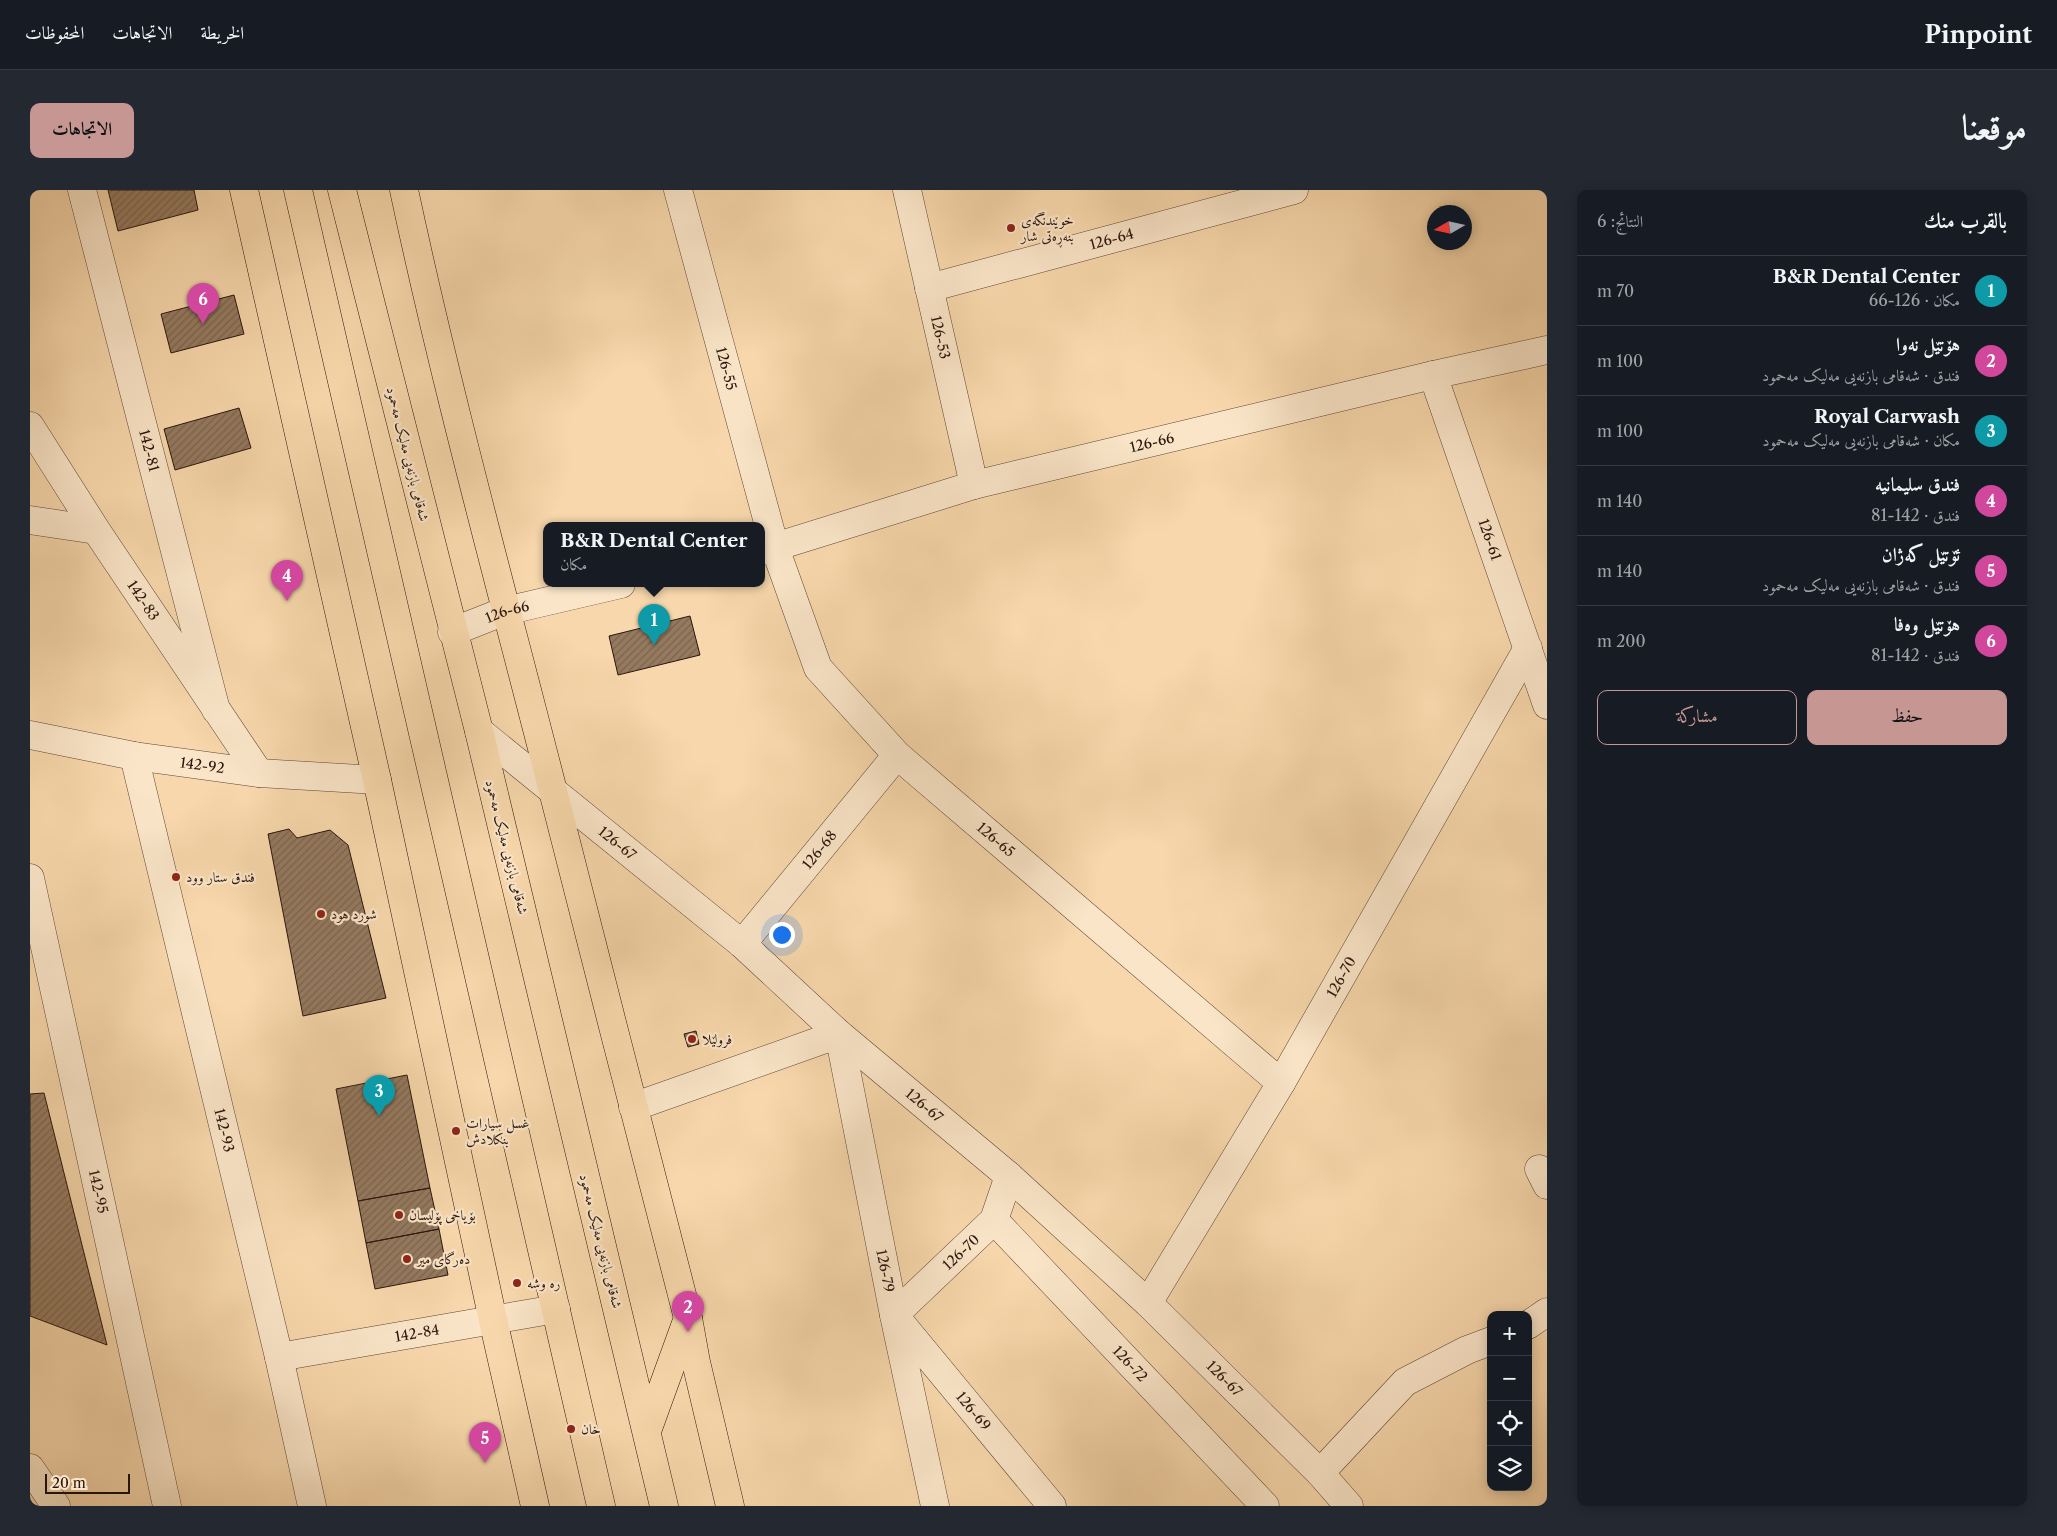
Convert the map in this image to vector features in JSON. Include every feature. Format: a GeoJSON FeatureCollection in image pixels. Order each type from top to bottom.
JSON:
{"type":"FeatureCollection","features":[{"type":"Feature","properties":{"kind":"main road"},"geometry":{"type":"LineString","coordinates":[[244,190],[377,780],[535,1506]]}},
{"type":"Feature","properties":{"kind":"main road"},"geometry":{"type":"LineString","coordinates":[[298,190],[601,1506]]}},
{"type":"Feature","properties":{"kind":"main road","name":"شەقامی بازنەیی مەلیک مەحمود"},"geometry":{"type":"LineString","coordinates":[[342,190],[349,203],[664,1506]]}},
{"type":"Feature","properties":{"kind":"main road"},"geometry":{"type":"LineString","coordinates":[[404,190],[429,309],[505,611],[553,790],[688,1318],[696,1362],[730,1506]]}},
{"type":"Feature","properties":{"kind":"main road"},"geometry":{"type":"LineString","coordinates":[[647,1431],[688,1318]]}},
{"type":"Feature","properties":{"kind":"street","name":"142-81"},"geometry":{"type":"LineString","coordinates":[[82,190],[216,710]]}},
{"type":"Feature","properties":{"kind":"street","name":"126-55"},"geometry":{"type":"LineString","coordinates":[[678,190],[761,522]]}},
{"type":"Feature","properties":{"kind":"street","name":"126-53"},"geometry":{"type":"LineString","coordinates":[[907,190],[974,485]]}},
{"type":"Feature","properties":{"kind":"street","name":"126-64"},"geometry":{"type":"LineString","coordinates":[[929,288],[1294,190]]}},
{"type":"Feature","properties":{"kind":"street","name":"126-66"},"geometry":{"type":"LineString","coordinates":[[768,549],[974,485],[1433,375],[1547,350]]}},
{"type":"Feature","properties":{"kind":"street","name":"126-61"},"geometry":{"type":"LineString","coordinates":[[1433,375],[1547,705]]}},
{"type":"Feature","properties":{"kind":"street","name":"142-83"},"geometry":{"type":"LineString","coordinates":[[30,426],[96,530],[259,773]]}},
{"type":"Feature","properties":{"kind":"street"},"geometry":{"type":"LineString","coordinates":[[30,520],[96,530]]}},
{"type":"Feature","properties":{"kind":"street","name":"126-65"},"geometry":{"type":"LineString","coordinates":[[768,549],[818,668],[897,755],[1281,1083]]}},
{"type":"Feature","properties":{"kind":"street","name":"126-66"},"geometry":{"type":"LineString","coordinates":[[452,632],[505,611],[608,587]]}},
{"type":"Feature","properties":{"kind":"street","name":"126-70"},"geometry":{"type":"LineString","coordinates":[[1148,1303],[1281,1083],[1528,648]]}},
{"type":"Feature","properties":{"kind":"street","name":"126-67"},"geometry":{"type":"LineString","coordinates":[[478,731],[742,944],[840,1034],[1009,1176],[1148,1303],[1320,1472],[1350,1506]]}},
{"type":"Feature","properties":{"kind":"street","name":"142-92"},"geometry":{"type":"LineString","coordinates":[[30,735],[134,756],[259,773],[377,780]]}},
{"type":"Feature","properties":{"kind":"street","name":"126-68"},"geometry":{"type":"LineString","coordinates":[[742,944],[897,755]]}},
{"type":"Feature","properties":{"kind":"street","name":"142-93"},"geometry":{"type":"LineString","coordinates":[[134,756],[279,1357],[312,1506]]}},
{"type":"Feature","properties":{"kind":"street","name":"142-95"},"geometry":{"type":"LineString","coordinates":[[30,878],[167,1506]]}},
{"type":"Feature","properties":{"kind":"street"},"geometry":{"type":"LineString","coordinates":[[633,1107],[840,1034]]}},
{"type":"Feature","properties":{"kind":"street","name":"126-79"},"geometry":{"type":"LineString","coordinates":[[840,1034],[894,1315],[935,1506]]}},
{"type":"Feature","properties":{"kind":"street","name":"126-70"},"geometry":{"type":"LineString","coordinates":[[894,1315],[994,1220],[1009,1176]]}},
{"type":"Feature","properties":{"kind":"street","name":"126-72"},"geometry":{"type":"LineString","coordinates":[[994,1220],[1265,1506]]}},
{"type":"Feature","properties":{"kind":"street","name":"142-84"},"geometry":{"type":"LineString","coordinates":[[279,1357],[556,1309]]}},
{"type":"Feature","properties":{"kind":"street"},"geometry":{"type":"LineString","coordinates":[[1532,1322],[1547,1312]]}},
{"type":"Feature","properties":{"kind":"street","name":"126-69"},"geometry":{"type":"LineString","coordinates":[[894,1315],[1052,1506]]}},
{"type":"Feature","properties":{"kind":"street"},"geometry":{"type":"LineString","coordinates":[[1320,1472],[1405,1382],[1467,1350],[1487,1342]]}},
{"type":"Feature","properties":{"kind":"street"},"geometry":{"type":"LineString","coordinates":[[30,1468],[56,1506]]}},
{"type":"Feature","properties":{"kind":"building"},"geometry":{"type":"Polygon","coordinates":[[[108,190],[194,190],[198,210],[118,231],[108,190]]]}},
{"type":"Feature","properties":{"kind":"building"},"geometry":{"type":"Polygon","coordinates":[[[234,295],[244,334],[171,353],[161,314],[234,295]]]}},
{"type":"Feature","properties":{"kind":"building"},"geometry":{"type":"Polygon","coordinates":[[[239,408],[251,448],[175,470],[164,429],[239,408]]]}},
{"type":"Feature","properties":{"kind":"building"},"geometry":{"type":"Polygon","coordinates":[[[690,616],[700,655],[618,675],[609,636],[690,616]]]}},
{"type":"Feature","properties":{"kind":"building"},"geometry":{"type":"Polygon","coordinates":[[[289,829],[297,838],[330,830],[348,845],[386,998],[303,1016],[268,834],[289,829]]]}},
{"type":"Feature","properties":{"kind":"building","name":"فرولێلا"},"geometry":{"type":"Polygon","coordinates":[[[696,1031],[699,1044],[688,1047],[684,1034],[696,1031]]]}},
{"type":"Feature","properties":{"kind":"building"},"geometry":{"type":"Polygon","coordinates":[[[407,1075],[430,1188],[358,1201],[336,1089],[407,1075]]]}},
{"type":"Feature","properties":{"kind":"building"},"geometry":{"type":"Polygon","coordinates":[[[44,1093],[107,1345],[30,1316],[30,1094],[44,1093]]]}},
{"type":"Feature","properties":{"kind":"building","name":"بۆیاخی پۆلیسان"},"geometry":{"type":"Polygon","coordinates":[[[430,1188],[439,1229],[366,1243],[358,1201],[430,1188]]]}},
{"type":"Feature","properties":{"kind":"building","name":"دەرگای میر"},"geometry":{"type":"Polygon","coordinates":[[[439,1229],[448,1275],[375,1289],[366,1243],[439,1229]]]}},
{"type":"Feature","properties":{"kind":"place","name":"خوێندنگەی بنەڕەتی شار"},"geometry":{"type":"Point","coordinates":[1011,228]}},
{"type":"Feature","properties":{"kind":"place","name":"هۆتێل وەفا"},"geometry":{"type":"Point","coordinates":[203,324]}},
{"type":"Feature","properties":{"kind":"place","name":"فندق سليمانيه"},"geometry":{"type":"Point","coordinates":[287,601]}},
{"type":"Feature","properties":{"kind":"place","name":"B&R Dental Center"},"geometry":{"type":"Point","coordinates":[654,645]}},
{"type":"Feature","properties":{"kind":"place","name":"فندق ستار وود"},"geometry":{"type":"Point","coordinates":[176,877]}},
{"type":"Feature","properties":{"kind":"place","name":"شورد هود"},"geometry":{"type":"Point","coordinates":[321,914]}},
{"type":"Feature","properties":{"kind":"place","name":"فرولێلا"},"geometry":{"type":"Point","coordinates":[692,1039]}},
{"type":"Feature","properties":{"kind":"place","name":"Royal Carwash"},"geometry":{"type":"Point","coordinates":[379,1116]}},
{"type":"Feature","properties":{"kind":"place","name":"غسل سيارات بنكلادش"},"geometry":{"type":"Point","coordinates":[456,1131]}},
{"type":"Feature","properties":{"kind":"place","name":"بۆیاخی پۆلیسان"},"geometry":{"type":"Point","coordinates":[399,1215]}},
{"type":"Feature","properties":{"kind":"place","name":"دەرگای میر"},"geometry":{"type":"Point","coordinates":[407,1259]}},
{"type":"Feature","properties":{"kind":"place","name":"ره وشه"},"geometry":{"type":"Point","coordinates":[517,1283]}},
{"type":"Feature","properties":{"kind":"place","name":"هۆتێل نەوا"},"geometry":{"type":"Point","coordinates":[688,1332]}},
{"type":"Feature","properties":{"kind":"place","name":"خان"},"geometry":{"type":"Point","coordinates":[571,1429]}},
{"type":"Feature","properties":{"kind":"place","name":"ئۆتێل کەژان"},"geometry":{"type":"Point","coordinates":[485,1463]}}]}
